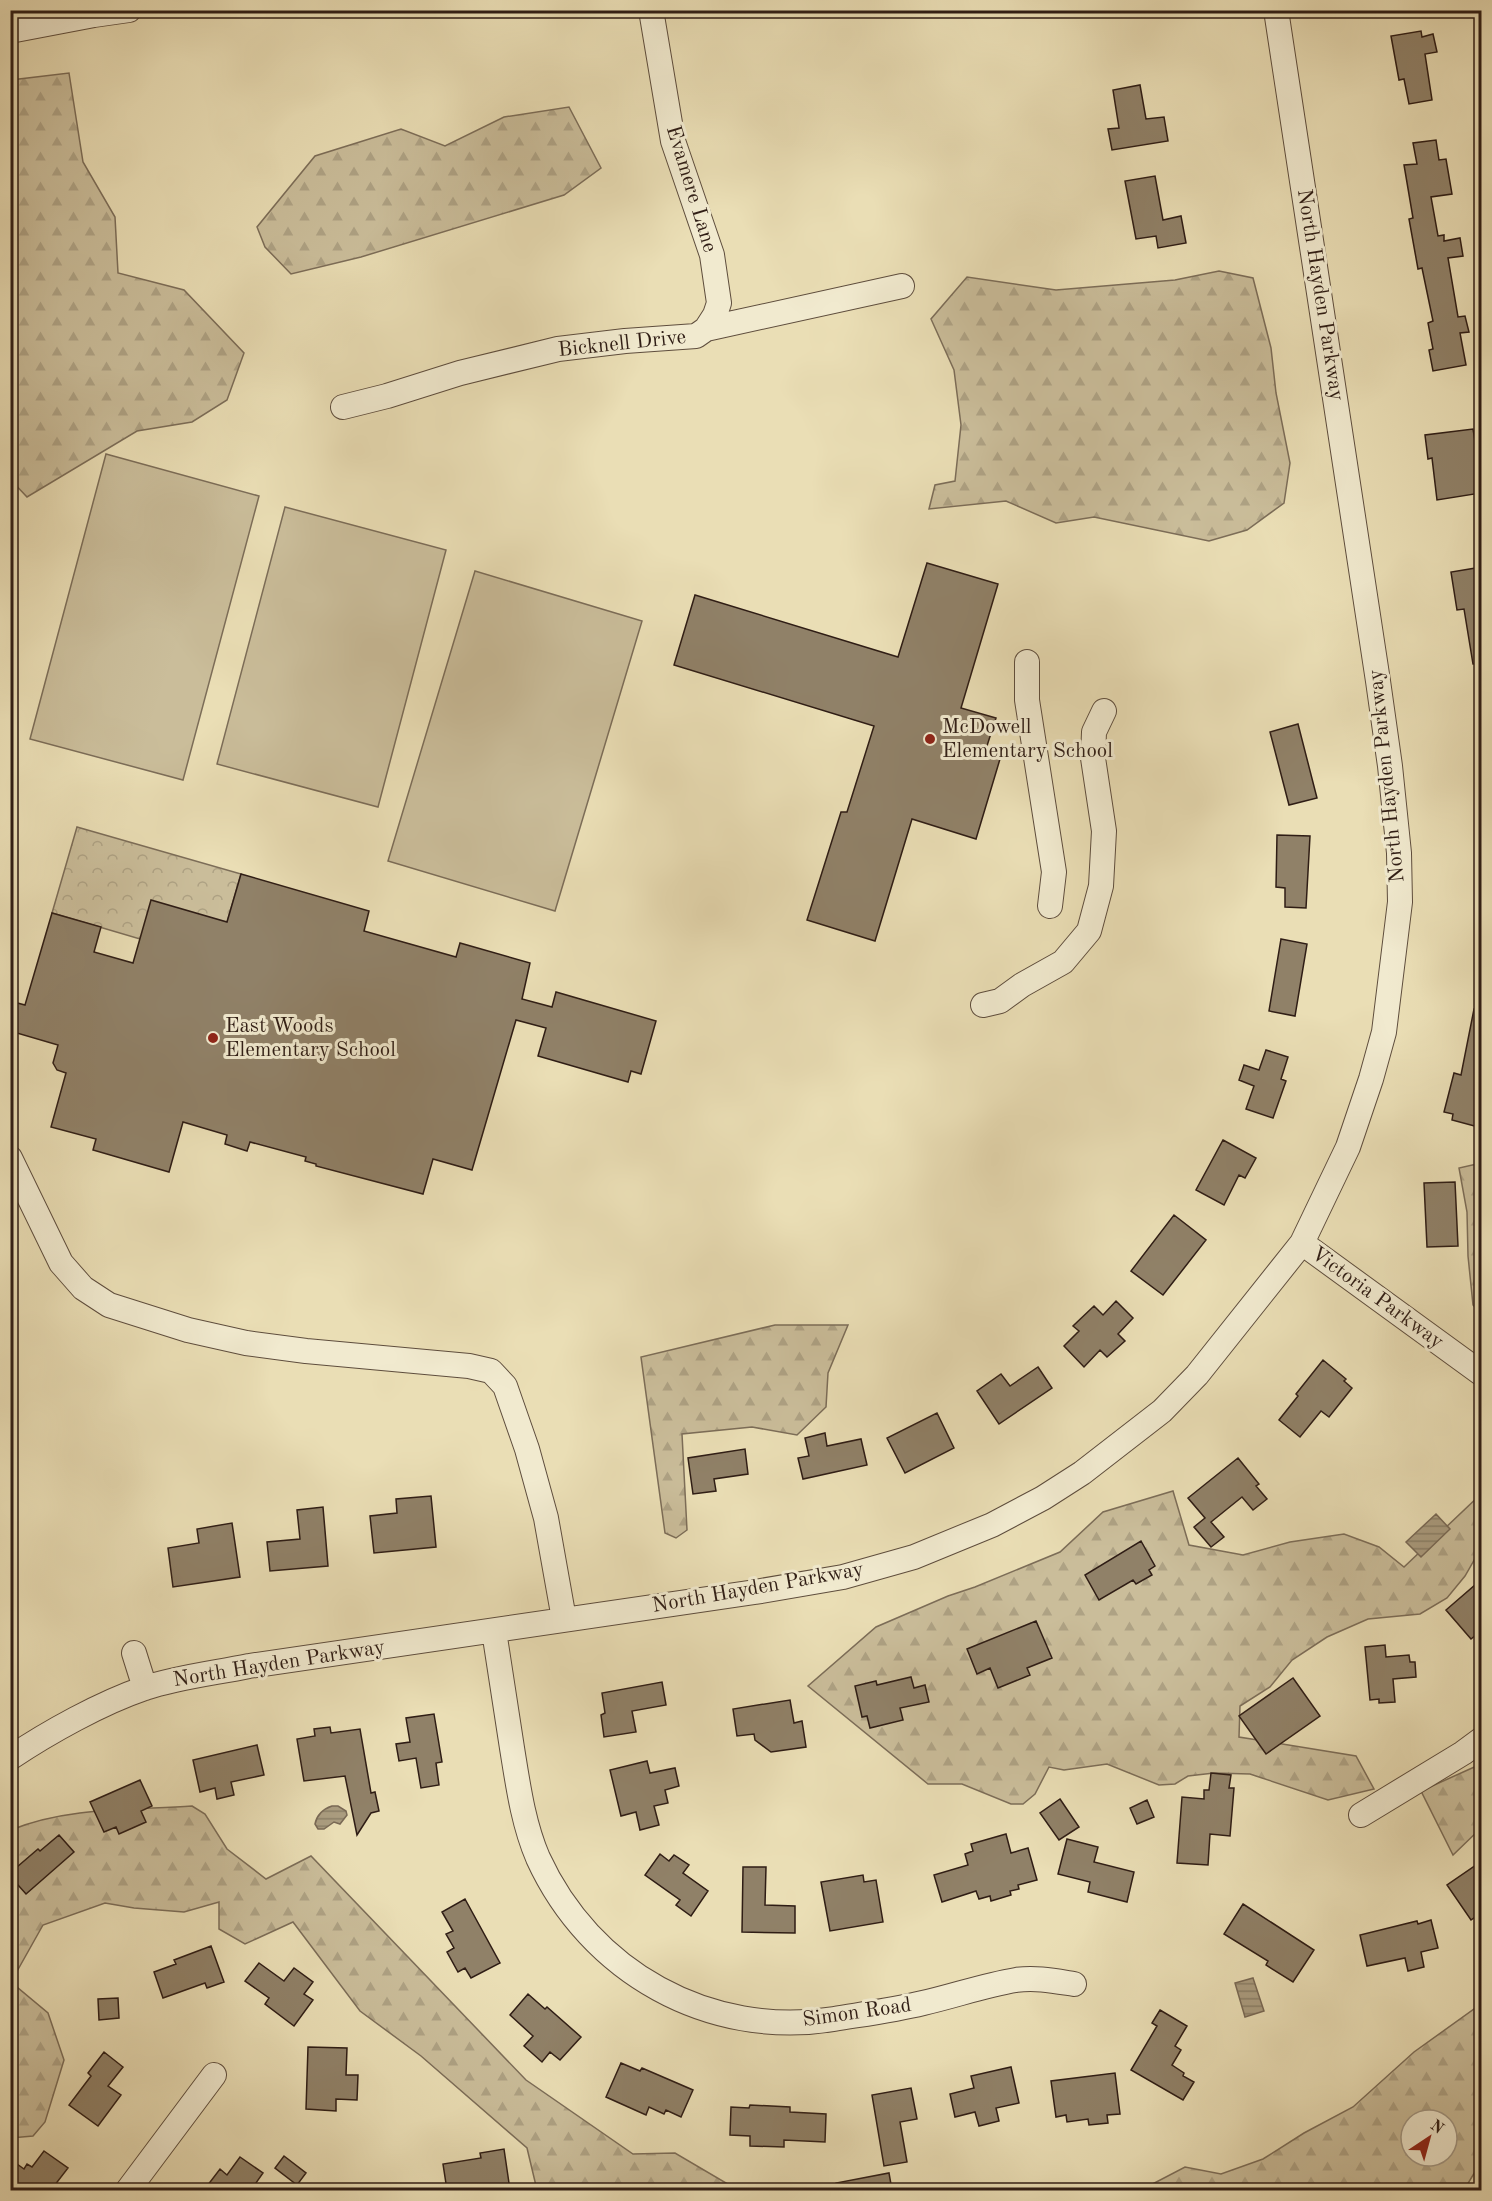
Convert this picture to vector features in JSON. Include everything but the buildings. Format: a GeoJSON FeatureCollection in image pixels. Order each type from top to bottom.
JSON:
{"type":"FeatureCollection","features":[{"type":"Feature","properties":{"kind":"street"},"geometry":{"type":"LineString","coordinates":[[10,31],[92,13],[129,10]]}},
{"type":"Feature","properties":{"kind":"street","name":"Evamere Lane"},"geometry":{"type":"LineString","coordinates":[[651,10],[673,141],[712,255],[719,303],[706,329]]}},
{"type":"Feature","properties":{"kind":"street","name":"North Hayden Parkway"},"geometry":{"type":"LineString","coordinates":[[10,1758],[38,1740],[145,1688],[249,1666],[755,1592],[843,1577],[914,1557],[992,1525],[1043,1498],[1082,1473],[1162,1411],[1197,1375],[1302,1243],[1348,1147],[1371,1079],[1384,1032],[1400,902],[1390,766],[1276,10]]}},
{"type":"Feature","properties":{"kind":"street","name":"Bicknell Drive"},"geometry":{"type":"LineString","coordinates":[[343,407],[460,373],[558,349],[696,336],[706,329],[902,286]]}},
{"type":"Feature","properties":{"kind":"street"},"geometry":{"type":"LineString","coordinates":[[1027,662],[1027,700],[1054,872],[1050,906]]}},
{"type":"Feature","properties":{"kind":"street"},"geometry":{"type":"LineString","coordinates":[[983,1005],[1000,1001],[1022,985],[1063,962],[1089,931],[1101,886],[1104,831],[1093,758],[1094,732],[1104,711]]}},
{"type":"Feature","properties":{"kind":"street"},"geometry":{"type":"LineString","coordinates":[[10,1158],[61,1263],[83,1288],[109,1305],[188,1330],[246,1343],[469,1366],[491,1371],[505,1386],[527,1449],[546,1518],[564,1619]]}},
{"type":"Feature","properties":{"kind":"street","name":"Victoria Parkway"},"geometry":{"type":"LineString","coordinates":[[1302,1243],[1482,1374]]}},
{"type":"Feature","properties":{"kind":"street","name":"Simon Road"},"geometry":{"type":"LineString","coordinates":[[494,1631],[522,1806],[538,1857],[564,1905],[591,1939],[635,1976],[696,2006],[735,2017],[793,2022],[831,2019],[921,2004],[1016,1980],[1044,1979],[1074,1984]]}},
{"type":"Feature","properties":{"kind":"street"},"geometry":{"type":"LineString","coordinates":[[134,1653],[145,1688]]}},
{"type":"Feature","properties":{"kind":"street"},"geometry":{"type":"LineString","coordinates":[[1361,1815],[1482,1739]]}},
{"type":"Feature","properties":{"kind":"street"},"geometry":{"type":"LineString","coordinates":[[128,2190],[214,2075]]}},
{"type":"Feature","properties":{"kind":"green space"},"geometry":{"type":"Polygon","coordinates":[[[69,73],[83,162],[115,217],[118,273],[184,290],[244,353],[227,400],[192,422],[137,431],[27,497],[10,479],[11,80],[69,73]]]}},
{"type":"Feature","properties":{"kind":"green space"},"geometry":{"type":"Polygon","coordinates":[[[569,107],[601,168],[564,195],[361,257],[291,274],[265,247],[257,227],[315,156],[401,129],[445,146],[504,117],[569,107]]]}},
{"type":"Feature","properties":{"kind":"green space"},"geometry":{"type":"Polygon","coordinates":[[[1219,271],[1253,278],[1271,348],[1276,393],[1290,463],[1284,503],[1247,530],[1209,541],[1094,517],[1056,523],[1006,501],[929,509],[935,485],[955,481],[961,425],[954,370],[931,319],[967,277],[1056,290],[1175,280],[1219,271]]]}},
{"type":"Feature","properties":{"kind":"green space"},"geometry":{"type":"Polygon","coordinates":[[[106,454],[259,496],[183,780],[30,739],[106,454]]]}},
{"type":"Feature","properties":{"kind":"green space"},"geometry":{"type":"Polygon","coordinates":[[[285,507],[446,550],[378,807],[217,764],[285,507]]]}},
{"type":"Feature","properties":{"kind":"green space"},"geometry":{"type":"Polygon","coordinates":[[[475,571],[642,621],[555,911],[388,861],[475,571]]]}},
{"type":"Feature","properties":{"kind":"green space"},"geometry":{"type":"Polygon","coordinates":[[[77,827],[241,874],[227,922],[140,939],[52,913],[77,827]]]}},
{"type":"Feature","properties":{"kind":"green space"},"geometry":{"type":"Polygon","coordinates":[[[1482,1163],[1481,1314],[1473,1305],[1468,1256],[1467,1212],[1459,1168],[1482,1163]]]}},
{"type":"Feature","properties":{"kind":"green space"},"geometry":{"type":"Polygon","coordinates":[[[775,1325],[848,1325],[828,1373],[826,1407],[797,1435],[752,1427],[682,1434],[687,1530],[676,1538],[665,1533],[641,1357],[775,1325]]]}},
{"type":"Feature","properties":{"kind":"green space"},"geometry":{"type":"Polygon","coordinates":[[[1173,1491],[1189,1545],[1243,1555],[1290,1542],[1344,1534],[1379,1547],[1404,1567],[1481,1494],[1481,1548],[1465,1576],[1447,1598],[1420,1614],[1368,1619],[1327,1637],[1292,1660],[1270,1687],[1240,1706],[1239,1737],[1356,1756],[1374,1789],[1328,1800],[1250,1774],[1214,1773],[1188,1776],[1175,1784],[1159,1785],[1107,1764],[1064,1770],[1049,1767],[1035,1794],[1023,1804],[1011,1804],[962,1784],[928,1784],[808,1686],[876,1627],[1060,1552],[1103,1512],[1173,1491]]]}},
{"type":"Feature","properties":{"kind":"green space"},"geometry":{"type":"Polygon","coordinates":[[[1481,1764],[1481,1828],[1453,1855],[1421,1791],[1481,1764]]]}},
{"type":"Feature","properties":{"kind":"green space"},"geometry":{"type":"Polygon","coordinates":[[[192,1806],[205,1814],[227,1849],[266,1879],[311,1856],[526,2080],[633,2154],[675,2153],[738,2190],[537,2190],[527,2148],[421,2056],[360,2011],[293,1922],[245,1944],[219,1929],[219,1902],[184,1912],[105,1903],[43,1925],[11,1982],[11,1830],[54,1817],[77,1813],[192,1806]]]}},
{"type":"Feature","properties":{"kind":"green space"},"geometry":{"type":"Polygon","coordinates":[[[11,1982],[48,2013],[64,2060],[45,2122],[33,2136],[11,2138],[11,1982]]]}},
{"type":"Feature","properties":{"kind":"green space"},"geometry":{"type":"Polygon","coordinates":[[[1481,2004],[1481,2162],[1464,2190],[1141,2190],[1185,2167],[1221,2174],[1263,2159],[1304,2133],[1353,2107],[1414,2052],[1481,2004]]]}},
{"type":"Feature","properties":{"kind":"shaded area"},"geometry":{"type":"Polygon","coordinates":[[[1436,1514],[1450,1529],[1421,1557],[1406,1542],[1436,1514]]]}},
{"type":"Feature","properties":{"kind":"shaded area"},"geometry":{"type":"Polygon","coordinates":[[[338,1806],[346,1811],[347,1815],[340,1824],[334,1822],[324,1829],[318,1829],[315,1824],[317,1817],[323,1810],[338,1806]]]}},
{"type":"Feature","properties":{"kind":"shaded area"},"geometry":{"type":"Polygon","coordinates":[[[1253,1978],[1264,2011],[1245,2017],[1235,1983],[1253,1978]]]}},
{"type":"Feature","properties":{"kind":"place","name":"McDowell Elementary School"},"geometry":{"type":"Point","coordinates":[930,739]}},
{"type":"Feature","properties":{"kind":"place","name":"East Woods Elementary School"},"geometry":{"type":"Point","coordinates":[213,1038]}}]}
